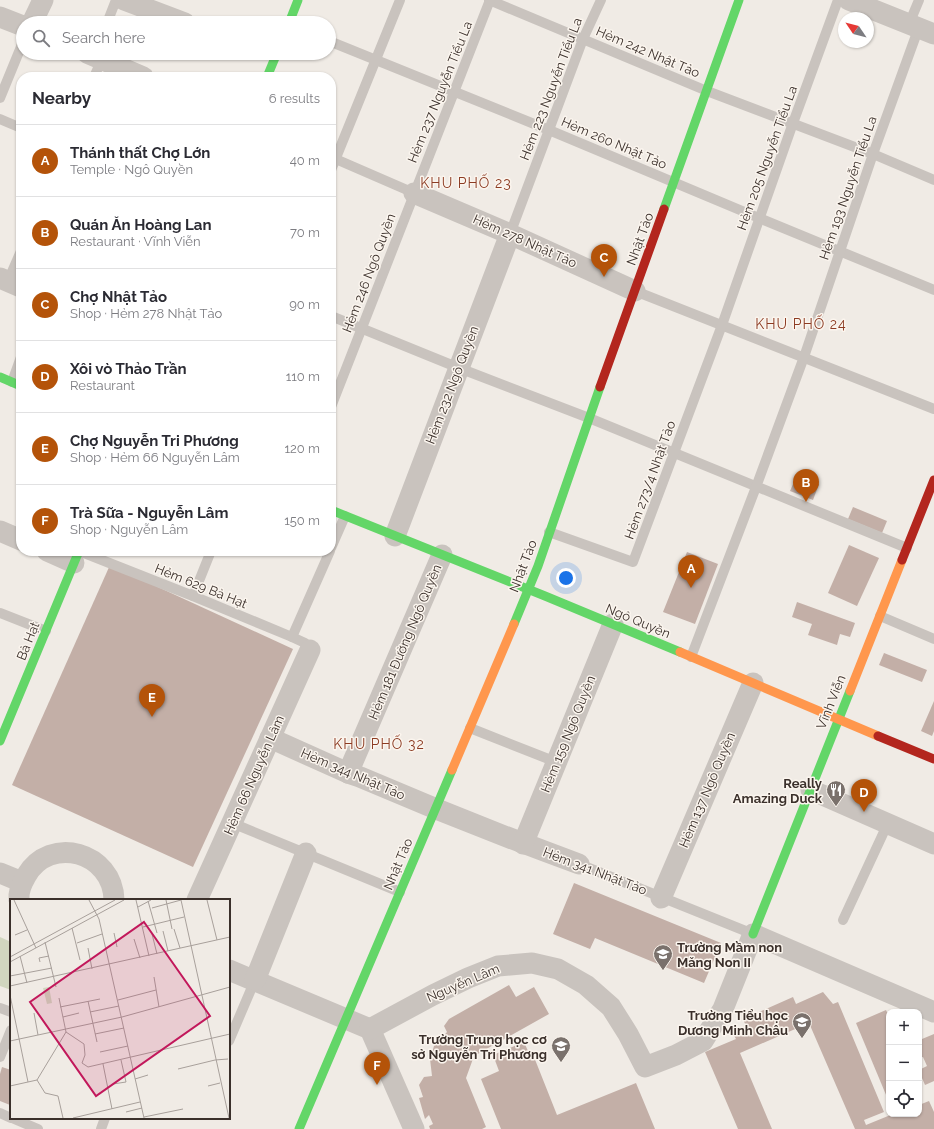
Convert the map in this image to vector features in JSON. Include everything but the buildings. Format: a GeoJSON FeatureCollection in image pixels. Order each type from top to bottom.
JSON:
{"type":"FeatureCollection","features":[{"type":"Feature","properties":{"kind":"street"},"geometry":{"type":"LineString","coordinates":[[35,16],[43,0]]}},
{"type":"Feature","properties":{"kind":"street"},"geometry":{"type":"LineString","coordinates":[[292,16],[298,0]]}},
{"type":"Feature","properties":{"kind":"street","name":"Nhật Tảo"},"geometry":{"type":"LineString","coordinates":[[299,1129],[529,589],[739,0]]}},
{"type":"Feature","properties":{"kind":"street"},"geometry":{"type":"LineString","coordinates":[[849,0],[921,29]]}},
{"type":"Feature","properties":{"kind":"street"},"geometry":{"type":"LineString","coordinates":[[137,2],[169,16]]}},
{"type":"Feature","properties":{"kind":"street"},"geometry":{"type":"LineString","coordinates":[[0,16],[16,23]]}},
{"type":"Feature","properties":{"kind":"street"},"geometry":{"type":"LineString","coordinates":[[94,60],[129,72]]}},
{"type":"Feature","properties":{"kind":"street"},"geometry":{"type":"LineString","coordinates":[[268,72],[271,60]]}},
{"type":"Feature","properties":{"kind":"street","name":"Hẻm 278 Nhật Tảo"},"geometry":{"type":"LineString","coordinates":[[414,193],[635,290]]}},
{"type":"Feature","properties":{"kind":"street","name":"Hẻm 232 Ngô Quyền"},"geometry":{"type":"LineString","coordinates":[[395,536],[510,234]]}},
{"type":"Feature","properties":{"kind":"street"},"geometry":{"type":"LineString","coordinates":[[0,378],[16,384]]}},
{"type":"Feature","properties":{"kind":"street","name":"Vĩnh Viễn"},"geometry":{"type":"LineString","coordinates":[[753,934],[907,548],[925,512],[934,480]]}},
{"type":"Feature","properties":{"kind":"street","name":"Ngô Quyền"},"geometry":{"type":"LineString","coordinates":[[336,512],[529,589],[934,759]]}},
{"type":"Feature","properties":{"kind":"street"},"geometry":{"type":"LineString","coordinates":[[0,532],[16,538]]}},
{"type":"Feature","properties":{"kind":"street","name":"Hẻm 181 Đường Ngô Quyền"},"geometry":{"type":"LineString","coordinates":[[348,773],[442,555]]}},
{"type":"Feature","properties":{"kind":"street","name":"Bà Hạt"},"geometry":{"type":"LineString","coordinates":[[0,741],[4,722],[46,631],[78,556]]}},
{"type":"Feature","properties":{"kind":"street","name":"Hẻm 159 Ngô Quyền"},"geometry":{"type":"LineString","coordinates":[[523,844],[613,624]]}},
{"type":"Feature","properties":{"kind":"street","name":"Hẻm 66 Nguyễn Lâm"},"geometry":{"type":"LineString","coordinates":[[197,899],[310,650]]}},
{"type":"Feature","properties":{"kind":"street","name":"Hẻm 137 Ngô Quyền"},"geometry":{"type":"LineString","coordinates":[[661,898],[753,683]]}},
{"type":"Feature","properties":{"kind":"street","name":"Hẻm 344 Nhật Tảo"},"geometry":{"type":"LineString","coordinates":[[270,738],[348,773],[436,809]]}},
{"type":"Feature","properties":{"kind":"street"},"geometry":{"type":"LineString","coordinates":[[810,790],[934,844]]}},
{"type":"Feature","properties":{"kind":"street","name":"Hẻm 341 Nhật Tảo"},"geometry":{"type":"LineString","coordinates":[[436,809],[523,844],[579,864]]}},
{"type":"Feature","properties":{"kind":"street"},"geometry":{"type":"LineString","coordinates":[[0,873],[20,891],[30,869],[42,859],[56,853],[72,852],[86,856],[99,865],[109,876],[114,891],[114,899]]}},
{"type":"Feature","properties":{"kind":"street"},"geometry":{"type":"LineString","coordinates":[[255,980],[306,853]]}},
{"type":"Feature","properties":{"kind":"street"},"geometry":{"type":"LineString","coordinates":[[753,934],[934,1012]]}},
{"type":"Feature","properties":{"kind":"street","name":"Nguyễn Lâm"},"geometry":{"type":"LineString","coordinates":[[370,1029],[433,995],[498,966],[532,963],[558,969],[586,985],[611,1007],[628,1034],[645,1067],[676,1055],[703,1041],[723,1009],[753,934]]}},
{"type":"Feature","properties":{"kind":"street"},"geometry":{"type":"LineString","coordinates":[[230,970],[370,1029],[414,1129]]}},
{"type":"Feature","properties":{"kind":"lane"},"geometry":{"type":"LineString","coordinates":[[109,16],[116,0]]}},
{"type":"Feature","properties":{"kind":"lane"},"geometry":{"type":"LineString","coordinates":[[336,151],[376,60],[400,0]]}},
{"type":"Feature","properties":{"kind":"lane","name":"Hẻm 242 Nhật Tảo"},"geometry":{"type":"LineString","coordinates":[[490,0],[707,91],[873,154],[934,180]]}},
{"type":"Feature","properties":{"kind":"lane","name":"Hẻm 237 Nguyễn Tiểu La"},"geometry":{"type":"LineString","coordinates":[[414,193],[490,0]]}},
{"type":"Feature","properties":{"kind":"lane","name":"Hẻm 223 Nguyễn Tiểu La"},"geometry":{"type":"LineString","coordinates":[[510,234],[583,39],[601,0]]}},
{"type":"Feature","properties":{"kind":"lane","name":"Hẻm 205 Nguyễn Tiểu La"},"geometry":{"type":"LineString","coordinates":[[722,325],[838,0]]}},
{"type":"Feature","properties":{"kind":"lane","name":"Hẻm 193 Nguyễn Tiểu La"},"geometry":{"type":"LineString","coordinates":[[691,657],[804,357],[873,154],[921,29],[919,0]]}},
{"type":"Feature","properties":{"kind":"lane","name":"Hẻm 260 Nhật Tảo"},"geometry":{"type":"LineString","coordinates":[[336,44],[549,130],[934,290]]}},
{"type":"Feature","properties":{"kind":"lane"},"geometry":{"type":"LineString","coordinates":[[0,98],[16,59]]}},
{"type":"Feature","properties":{"kind":"lane"},"geometry":{"type":"LineString","coordinates":[[0,119],[16,126]]}},
{"type":"Feature","properties":{"kind":"lane"},"geometry":{"type":"LineString","coordinates":[[336,159],[414,193]]}},
{"type":"Feature","properties":{"kind":"lane","name":"Hẻm 246 Ngô Quyền"},"geometry":{"type":"LineString","coordinates":[[336,394],[414,193]]}},
{"type":"Feature","properties":{"kind":"lane"},"geometry":{"type":"LineString","coordinates":[[10,282],[16,265]]}},
{"type":"Feature","properties":{"kind":"lane"},"geometry":{"type":"LineString","coordinates":[[635,290],[934,409]]}},
{"type":"Feature","properties":{"kind":"lane"},"geometry":{"type":"LineString","coordinates":[[336,318],[458,368],[589,418],[907,548]]}},
{"type":"Feature","properties":{"kind":"lane","name":"Hẻm 273/4 Nhật Tảo"},"geometry":{"type":"LineString","coordinates":[[549,532],[633,562],[722,325]]}},
{"type":"Feature","properties":{"kind":"lane"},"geometry":{"type":"LineString","coordinates":[[336,536],[345,516]]}},
{"type":"Feature","properties":{"kind":"lane","name":"Hẻm 629 Bà Hạt"},"geometry":{"type":"LineString","coordinates":[[81,556],[193,596],[305,643],[310,650]]}},
{"type":"Feature","properties":{"kind":"lane"},"geometry":{"type":"LineString","coordinates":[[193,596],[209,556]]}},
{"type":"Feature","properties":{"kind":"lane"},"geometry":{"type":"LineString","coordinates":[[292,637],[327,556]]}},
{"type":"Feature","properties":{"kind":"lane"},"geometry":{"type":"LineString","coordinates":[[0,613],[46,631]]}},
{"type":"Feature","properties":{"kind":"lane"},"geometry":{"type":"LineString","coordinates":[[880,616],[934,639]]}},
{"type":"Feature","properties":{"kind":"lane"},"geometry":{"type":"LineString","coordinates":[[470,728],[556,762]]}},
{"type":"Feature","properties":{"kind":"lane"},"geometry":{"type":"LineString","coordinates":[[232,823],[400,892]]}},
{"type":"Feature","properties":{"kind":"lane"},"geometry":{"type":"LineString","coordinates":[[843,920],[888,823]]}},
{"type":"Feature","properties":{"kind":"lane","name":"Hẻm 341 Nhật Tảo"},"geometry":{"type":"LineString","coordinates":[[579,864],[753,934]]}},
{"type":"Feature","properties":{"kind":"lane"},"geometry":{"type":"LineString","coordinates":[[230,1039],[255,980]]}},
{"type":"Feature","properties":{"kind":"lane"},"geometry":{"type":"LineString","coordinates":[[0,1008],[10,1012]]}},
{"type":"Feature","properties":{"kind":"lane"},"geometry":{"type":"LineString","coordinates":[[0,1058],[10,1033]]}},
{"type":"Feature","properties":{"kind":"lane"},"geometry":{"type":"LineString","coordinates":[[0,1113],[10,1119]]}},
{"type":"Feature","properties":{"kind":"lane"},"geometry":{"type":"LineString","coordinates":[[101,1129],[106,1119]]}},
{"type":"Feature","properties":{"kind":"lane"},"geometry":{"type":"LineString","coordinates":[[16,1122],[38,1129]]}},
{"type":"Feature","properties":{"kind":"green space"},"geometry":{"type":"Polygon","coordinates":[[[0,937],[10,942],[10,990],[0,986],[0,937]]]}},
{"type":"Feature","properties":{"kind":"traffic: fast"},"geometry":{"type":"LineString","coordinates":[[292,16],[298,0]]}},
{"type":"Feature","properties":{"kind":"traffic: fast"},"geometry":{"type":"LineString","coordinates":[[664,209],[739,0]]}},
{"type":"Feature","properties":{"kind":"traffic: fast"},"geometry":{"type":"LineString","coordinates":[[269,72],[274,60]]}},
{"type":"Feature","properties":{"kind":"traffic: fast"},"geometry":{"type":"LineString","coordinates":[[0,377],[16,384]]}},
{"type":"Feature","properties":{"kind":"traffic: fast"},"geometry":{"type":"LineString","coordinates":[[514,624],[538,566],[600,387]]}},
{"type":"Feature","properties":{"kind":"traffic: fast"},"geometry":{"type":"LineString","coordinates":[[336,512],[680,652]]}},
{"type":"Feature","properties":{"kind":"traffic: fast"},"geometry":{"type":"LineString","coordinates":[[0,741],[77,556]]}},
{"type":"Feature","properties":{"kind":"traffic: fast"},"geometry":{"type":"LineString","coordinates":[[753,934],[850,691]]}},
{"type":"Feature","properties":{"kind":"traffic: fast"},"geometry":{"type":"LineString","coordinates":[[299,1129],[452,770]]}},
{"type":"Feature","properties":{"kind":"traffic: slow"},"geometry":{"type":"LineString","coordinates":[[850,691],[902,560]]}},
{"type":"Feature","properties":{"kind":"traffic: slow"},"geometry":{"type":"LineString","coordinates":[[452,770],[514,624]]}},
{"type":"Feature","properties":{"kind":"traffic: slow"},"geometry":{"type":"LineString","coordinates":[[680,652],[878,736]]}},
{"type":"Feature","properties":{"kind":"traffic: jam"},"geometry":{"type":"LineString","coordinates":[[600,387],[664,209]]}},
{"type":"Feature","properties":{"kind":"traffic: jam"},"geometry":{"type":"LineString","coordinates":[[902,560],[934,480]]}},
{"type":"Feature","properties":{"kind":"traffic: jam"},"geometry":{"type":"LineString","coordinates":[[878,736],[934,759]]}},
{"type":"Feature","properties":{"kind":"place","name":"Chợ Nhật Tảo"},"geometry":{"type":"Point","coordinates":[604,277]}},
{"type":"Feature","properties":{"kind":"place","name":"Quán Ăn Hoàng Lan"},"geometry":{"type":"Point","coordinates":[806,502]}},
{"type":"Feature","properties":{"kind":"place","name":"Thánh thất Chợ Lớn"},"geometry":{"type":"Point","coordinates":[691,588]}},
{"type":"Feature","properties":{"kind":"place","name":"Chợ Nguyễn Tri Phương"},"geometry":{"type":"Point","coordinates":[152,717]}},
{"type":"Feature","properties":{"kind":"place","name":"Really Amazing Duck"},"geometry":{"type":"Point","coordinates":[836,807]}},
{"type":"Feature","properties":{"kind":"place","name":"Xôi vò Thảo Trần"},"geometry":{"type":"Point","coordinates":[864,812]}},
{"type":"Feature","properties":{"kind":"place","name":"Trường Mầm non Măng Non II"},"geometry":{"type":"Point","coordinates":[663,971]}},
{"type":"Feature","properties":{"kind":"place","name":"Trường Tiểu học Dương Minh Châu"},"geometry":{"type":"Point","coordinates":[802,1039]}},
{"type":"Feature","properties":{"kind":"place","name":"Trường Trung học cơ sở Nguyễn Tri Phương"},"geometry":{"type":"Point","coordinates":[561,1063]}},
{"type":"Feature","properties":{"kind":"place","name":"Trà Sữa - Nguyễn Lâm"},"geometry":{"type":"Point","coordinates":[377,1085]}},
{"type":"Feature","properties":{"kind":"district","name":"KHU PHỐ 23"},"geometry":{"type":"Point","coordinates":[466,183]}},
{"type":"Feature","properties":{"kind":"district","name":"KHU PHỐ 24"},"geometry":{"type":"Point","coordinates":[801,324]}},
{"type":"Feature","properties":{"kind":"district","name":"KHU PHỐ 32"},"geometry":{"type":"Point","coordinates":[379,744]}}]}
